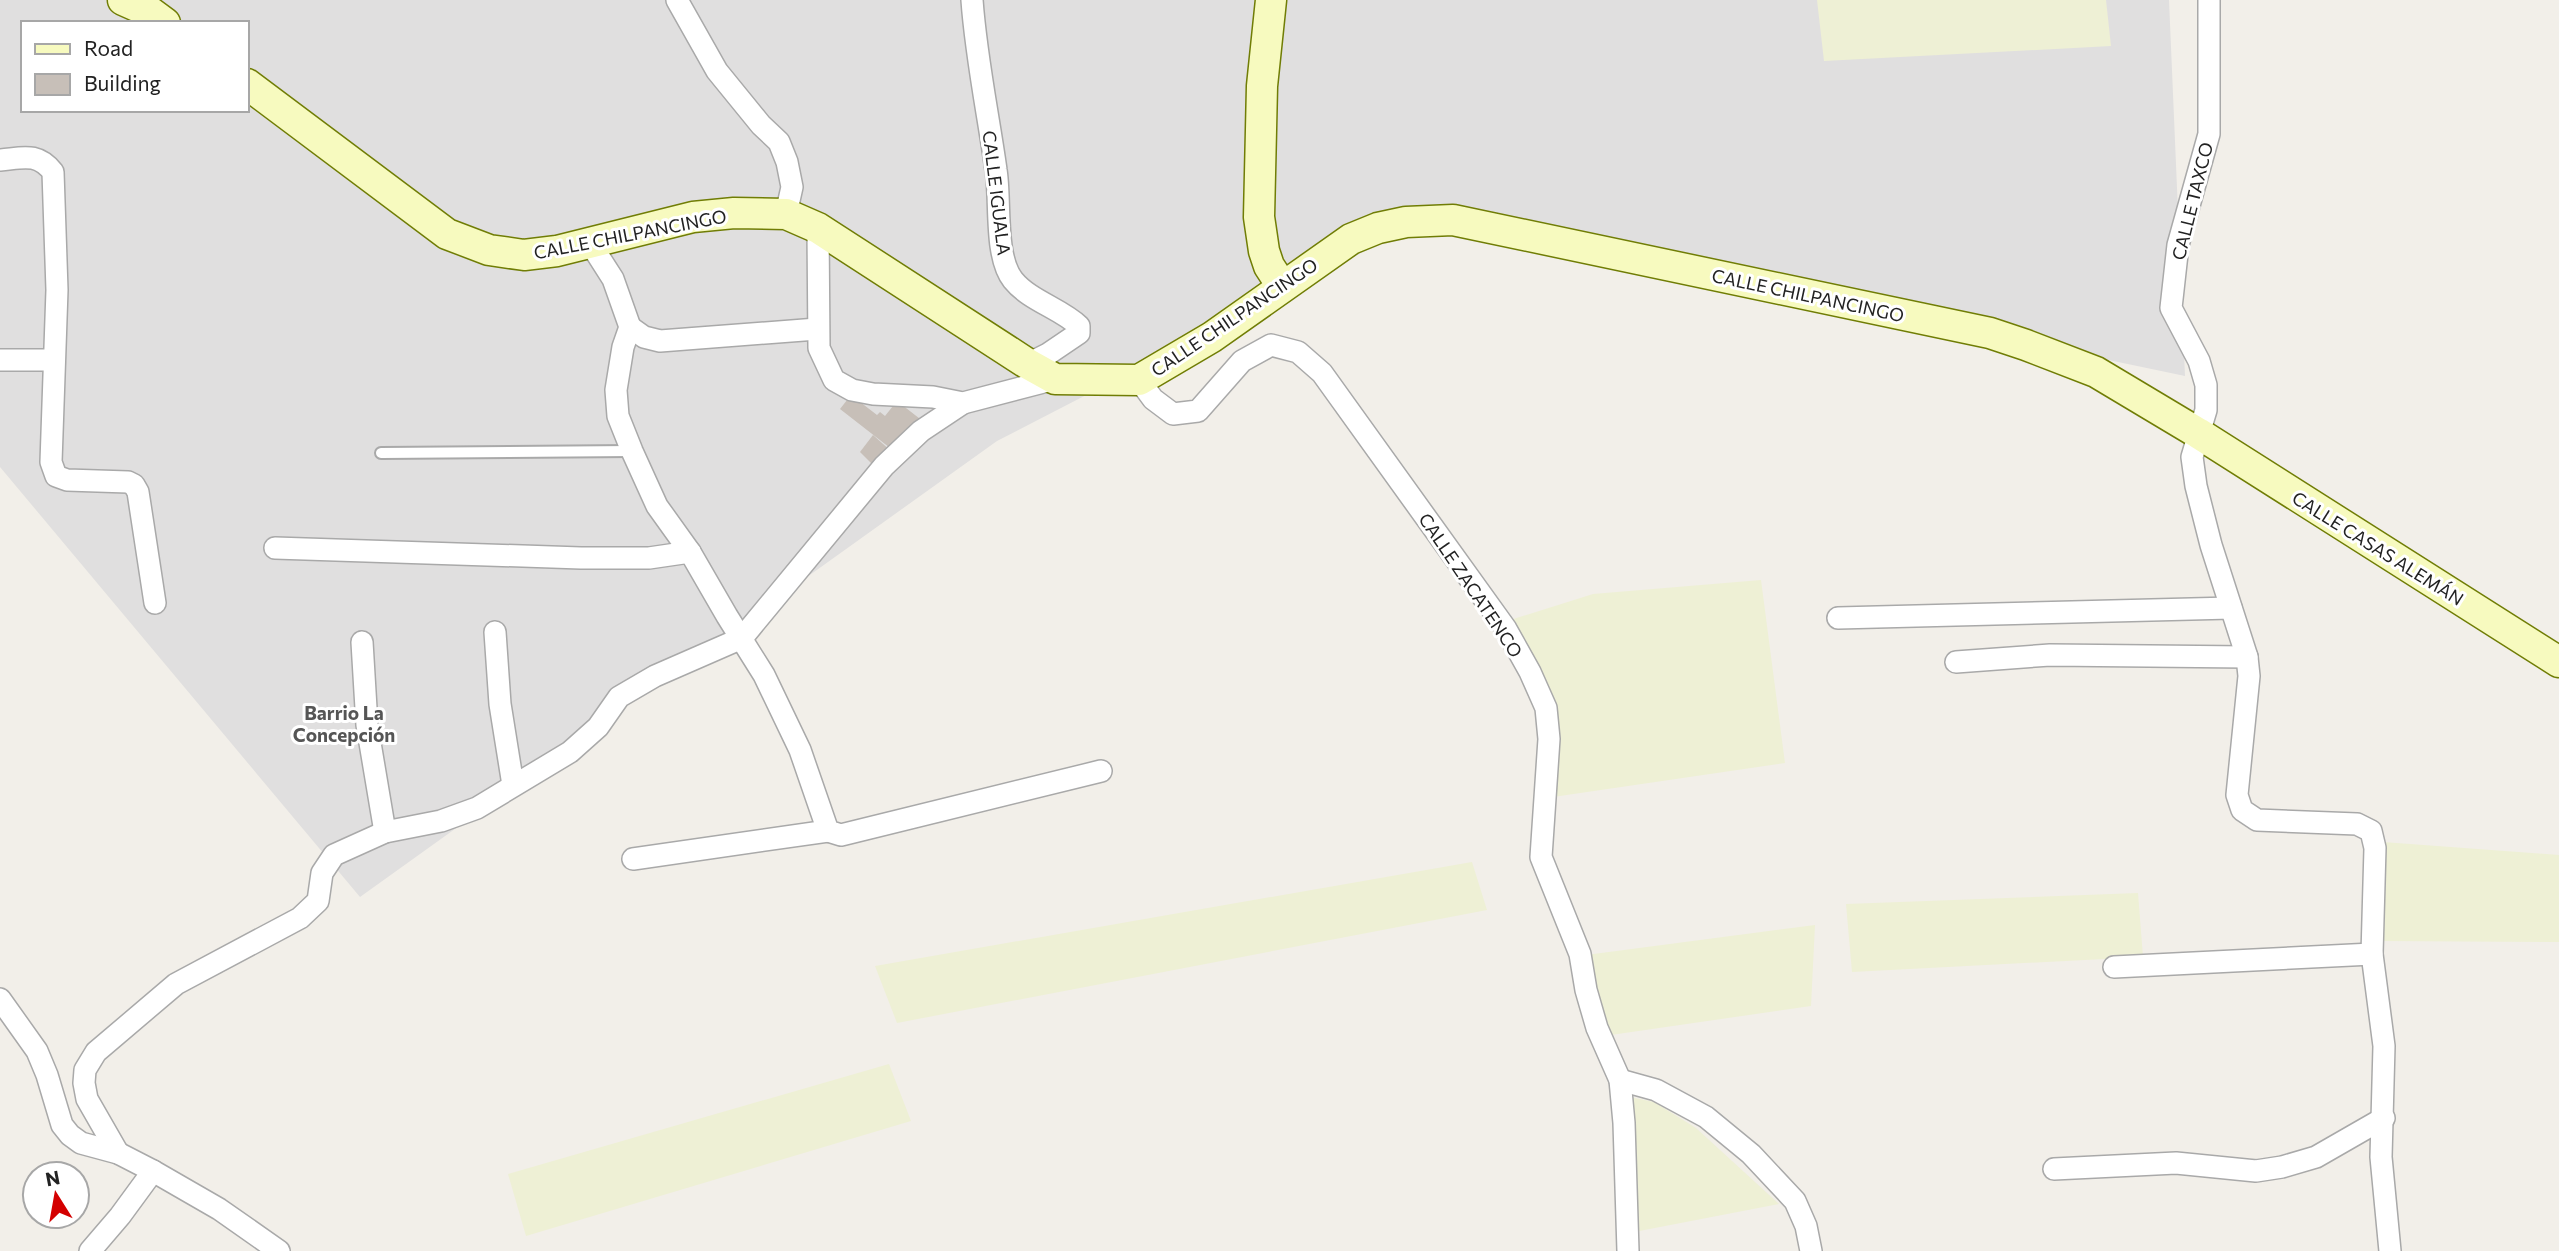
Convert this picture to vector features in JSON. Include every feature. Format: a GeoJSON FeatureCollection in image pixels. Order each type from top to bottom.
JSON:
{"type":"FeatureCollection","features":[{"type":"Feature","properties":{"kind":"street"},"geometry":{"type":"LineString","coordinates":[[123,0],[150,12],[162,21]]}},
{"type":"Feature","properties":{"kind":"street"},"geometry":{"type":"LineString","coordinates":[[677,0],[718,71],[761,125],[779,142],[787,162],[792,187],[786,214]]}},
{"type":"Feature","properties":{"kind":"street","name":"CALLE IGUALA"},"geometry":{"type":"LineString","coordinates":[[972,0],[984,101],[997,172],[1006,265],[1012,279],[1026,293],[1079,326],[1079,333],[1070,340],[1028,364]]}},
{"type":"Feature","properties":{"kind":"street"},"geometry":{"type":"LineString","coordinates":[[1271,0],[1262,86],[1259,217],[1266,259],[1282,286]]}},
{"type":"Feature","properties":{"kind":"street","name":"CALLE TAXCO"},"geometry":{"type":"LineString","coordinates":[[2209,0],[2209,134],[2178,245],[2171,308],[2199,361],[2206,385],[2206,410],[2192,457],[2196,486],[2211,545],[2247,657],[2249,676],[2236,794],[2242,810],[2257,820],[2301,824],[2357,824],[2371,831],[2375,848],[2372,954]]}},
{"type":"Feature","properties":{"kind":"street","name":"CALLE CHILPANCINGO"},"geometry":{"type":"LineString","coordinates":[[248,85],[447,234],[489,250],[524,255],[590,243],[693,218],[734,213],[786,214],[818,228],[1055,379],[1139,380],[1212,337],[1351,239],[1378,228],[1406,222],[1453,220],[1990,333],[2096,372],[2198,433]]}},
{"type":"Feature","properties":{"kind":"street"},"geometry":{"type":"LineString","coordinates":[[0,160],[30,157],[44,161],[53,172],[57,290],[51,462],[56,477],[67,481],[128,482],[134,485],[138,492],[155,603]]}},
{"type":"Feature","properties":{"kind":"street"},"geometry":{"type":"LineString","coordinates":[[818,228],[817,329],[819,348],[834,380],[852,390],[873,394],[933,397],[964,403]]}},
{"type":"Feature","properties":{"kind":"street"},"geometry":{"type":"LineString","coordinates":[[590,243],[613,279],[630,327],[644,337],[660,341],[817,329]]}},
{"type":"Feature","properties":{"kind":"street"},"geometry":{"type":"LineString","coordinates":[[630,327],[623,347],[615,390],[618,416],[657,506],[690,552],[764,676],[800,750],[828,831]]}},
{"type":"Feature","properties":{"kind":"street","name":"CALLE ZACATENCO"},"geometry":{"type":"LineString","coordinates":[[1139,380],[1153,399],[1173,414],[1198,411],[1242,361],[1270,345],[1298,352],[1322,373],[1506,629],[1546,708],[1549,739],[1541,857],[1580,954],[1586,990],[1597,1028],[1620,1080],[1628,1251]]}},
{"type":"Feature","properties":{"kind":"street"},"geometry":{"type":"LineString","coordinates":[[0,360],[53,360]]}},
{"type":"Feature","properties":{"kind":"street"},"geometry":{"type":"LineString","coordinates":[[118,1153],[87,1099],[85,1070],[96,1052],[176,984],[300,918],[318,901],[322,873],[334,855],[384,832],[453,817],[477,808],[570,752],[598,727],[619,697],[655,676],[741,638],[884,466],[921,431],[964,403],[1055,379]]}},
{"type":"Feature","properties":{"kind":"street","name":"CALLE CASAS ALEMÁN"},"geometry":{"type":"LineString","coordinates":[[2198,433],[2559,662]]}},
{"type":"Feature","properties":{"kind":"street"},"geometry":{"type":"LineString","coordinates":[[275,548],[581,558],[649,558],[690,552]]}},
{"type":"Feature","properties":{"kind":"street"},"geometry":{"type":"LineString","coordinates":[[1838,618],[2231,608]]}},
{"type":"Feature","properties":{"kind":"street"},"geometry":{"type":"LineString","coordinates":[[495,632],[500,704],[513,785]]}},
{"type":"Feature","properties":{"kind":"street"},"geometry":{"type":"LineString","coordinates":[[362,642],[367,725],[384,832]]}},
{"type":"Feature","properties":{"kind":"street"},"geometry":{"type":"LineString","coordinates":[[1956,662],[2050,655],[2247,657]]}},
{"type":"Feature","properties":{"kind":"street"},"geometry":{"type":"LineString","coordinates":[[633,859],[828,831],[841,835],[1101,771]]}},
{"type":"Feature","properties":{"kind":"street"},"geometry":{"type":"LineString","coordinates":[[2114,967],[2372,954],[2384,1046],[2381,1157],[2390,1251]]}},
{"type":"Feature","properties":{"kind":"street"},"geometry":{"type":"LineString","coordinates":[[0,999],[37,1051],[62,1125],[81,1143],[118,1153],[153,1171],[219,1209],[279,1251]]}},
{"type":"Feature","properties":{"kind":"street"},"geometry":{"type":"LineString","coordinates":[[1620,1080],[1656,1090],[1706,1117],[1751,1154],[1795,1201],[1806,1226],[1811,1251]]}},
{"type":"Feature","properties":{"kind":"street"},"geometry":{"type":"LineString","coordinates":[[2054,1169],[2176,1163],[2256,1171],[2269,1169],[2316,1157],[2384,1118]]}},
{"type":"Feature","properties":{"kind":"street"},"geometry":{"type":"LineString","coordinates":[[90,1251],[153,1171]]}},
{"type":"Feature","properties":{"kind":"lane"},"geometry":{"type":"LineString","coordinates":[[382,453],[632,451]]}},
{"type":"Feature","properties":{"kind":"shaded area"},"geometry":{"type":"Polygon","coordinates":[[[0,0],[2169,0],[2185,376],[1429,218],[997,441],[360,897],[0,467],[0,0]]]}},
{"type":"Feature","properties":{"kind":"green space"},"geometry":{"type":"Polygon","coordinates":[[[1817,0],[2106,0],[2111,46],[1824,61],[1817,0]]]}},
{"type":"Feature","properties":{"kind":"green space"},"geometry":{"type":"Polygon","coordinates":[[[1761,580],[1785,763],[1553,797],[1556,715],[1507,621],[1593,594],[1761,580]]]}},
{"type":"Feature","properties":{"kind":"green space"},"geometry":{"type":"Polygon","coordinates":[[[2383,842],[2559,855],[2559,942],[2380,941],[2383,842]]]}},
{"type":"Feature","properties":{"kind":"green space"},"geometry":{"type":"Polygon","coordinates":[[[1472,862],[1487,910],[897,1023],[875,966],[1472,862]]]}},
{"type":"Feature","properties":{"kind":"green space"},"geometry":{"type":"Polygon","coordinates":[[[2138,893],[2143,957],[1852,972],[1846,904],[2138,893]]]}},
{"type":"Feature","properties":{"kind":"green space"},"geometry":{"type":"Polygon","coordinates":[[[1815,925],[1811,1006],[1604,1036],[1586,955],[1815,925]]]}},
{"type":"Feature","properties":{"kind":"green space"},"geometry":{"type":"Polygon","coordinates":[[[889,1064],[911,1121],[526,1236],[508,1174],[889,1064]]]}},
{"type":"Feature","properties":{"kind":"green space"},"geometry":{"type":"Polygon","coordinates":[[[1630,1097],[1654,1102],[1696,1128],[1779,1204],[1629,1233],[1630,1097]]]}},
{"type":"Feature","properties":{"kind":"building"},"geometry":{"type":"Polygon","coordinates":[[[851,395],[877,415],[880,412],[885,416],[897,401],[924,422],[894,451],[840,409],[851,395]]]}},
{"type":"Feature","properties":{"kind":"building"},"geometry":{"type":"Polygon","coordinates":[[[873,435],[892,452],[876,468],[860,452],[873,435]]]}},
{"type":"Feature","properties":{"kind":"district","name":"Barrio La Concepción"},"geometry":{"type":"Point","coordinates":[344,723]}}]}
